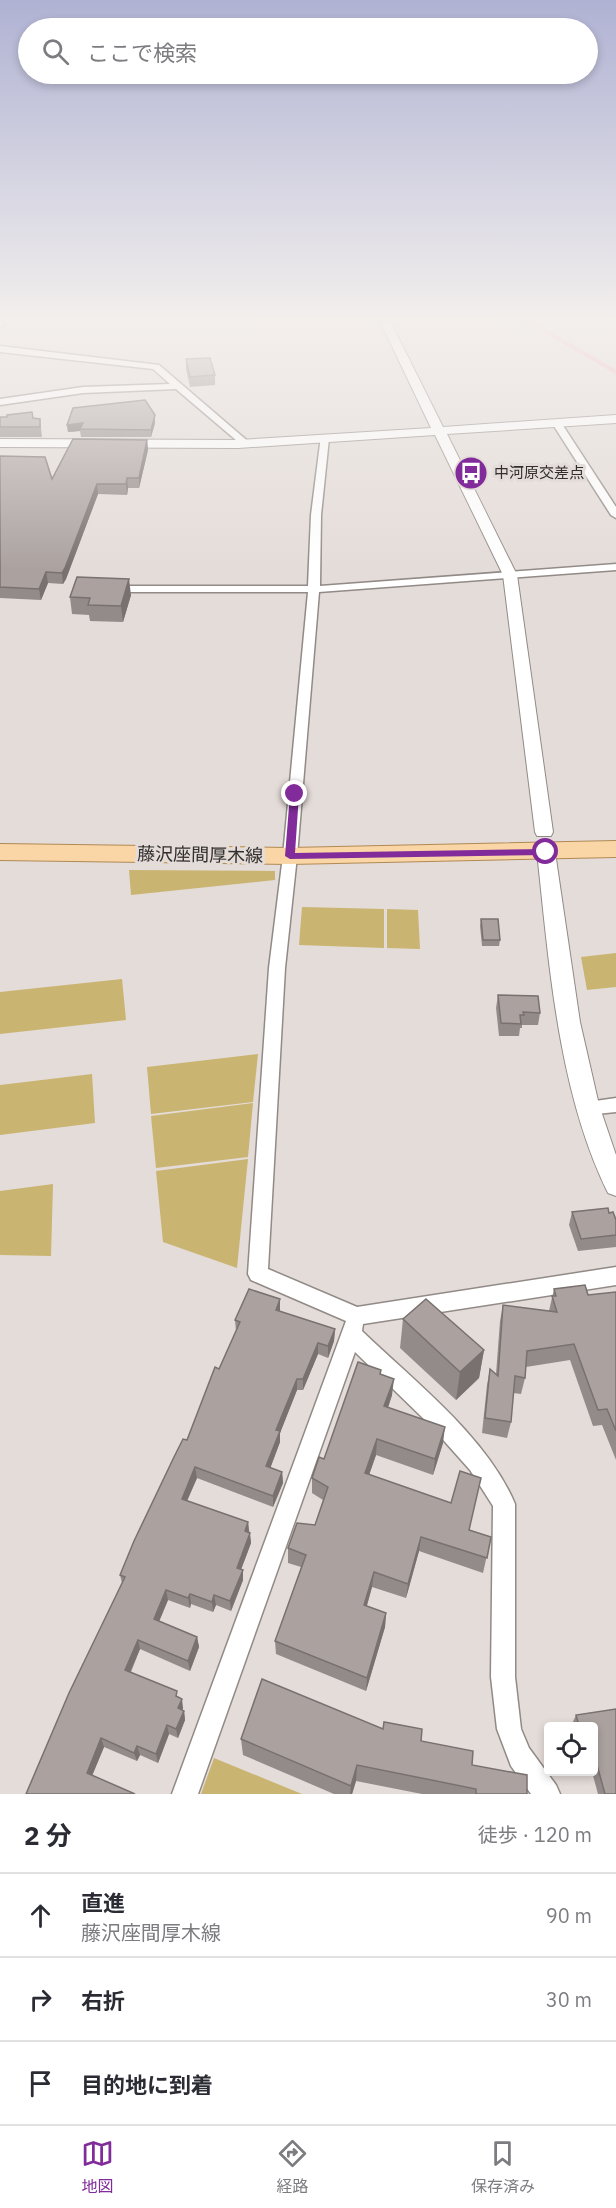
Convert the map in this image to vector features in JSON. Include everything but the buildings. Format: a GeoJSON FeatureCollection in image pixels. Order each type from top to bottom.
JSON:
{"type":"FeatureCollection","features":[{"type":"Feature","properties":{"kind":"main road","name":"藤沢座間厚木線"},"geometry":{"type":"LineString","coordinates":[[0,852],[290,856],[545,842],[616,849]]}},
{"type":"Feature","properties":{"kind":"street"},"geometry":{"type":"LineString","coordinates":[[198,403],[246,444]]}},
{"type":"Feature","properties":{"kind":"street"},"geometry":{"type":"LineString","coordinates":[[426,403],[510,575],[564,1000],[587,1108],[616,1186]]}},
{"type":"Feature","properties":{"kind":"street"},"geometry":{"type":"LineString","coordinates":[[0,443],[246,444],[616,419]]}},
{"type":"Feature","properties":{"kind":"street"},"geometry":{"type":"LineString","coordinates":[[557,423],[616,515]]}},
{"type":"Feature","properties":{"kind":"street"},"geometry":{"type":"LineString","coordinates":[[324,438],[316,515],[314,590],[290,856],[277,968],[258,1274],[354,1325],[478,1462],[504,1504],[503,1677],[509,1729],[520,1757],[548,1794]]}},
{"type":"Feature","properties":{"kind":"street"},"geometry":{"type":"LineString","coordinates":[[99,589],[314,590],[616,567]]}},
{"type":"Feature","properties":{"kind":"street"},"geometry":{"type":"LineString","coordinates":[[587,1108],[616,1105]]}},
{"type":"Feature","properties":{"kind":"street"},"geometry":{"type":"LineString","coordinates":[[354,1325],[616,1276]]}},
{"type":"Feature","properties":{"kind":"street"},"geometry":{"type":"LineString","coordinates":[[185,1794],[354,1325]]}},
{"type":"Feature","properties":{"kind":"shaded area"},"geometry":{"type":"Polygon","coordinates":[[[129,870],[275,871],[275,880],[131,895],[129,870]]]}},
{"type":"Feature","properties":{"kind":"shaded area"},"geometry":{"type":"Polygon","coordinates":[[[302,907],[384,909],[384,948],[299,945],[302,907]]]}},
{"type":"Feature","properties":{"kind":"shaded area"},"geometry":{"type":"Polygon","coordinates":[[[387,909],[418,910],[420,949],[387,948],[387,909]]]}},
{"type":"Feature","properties":{"kind":"shaded area"},"geometry":{"type":"Polygon","coordinates":[[[616,953],[616,987],[587,990],[581,957],[616,953]]]}},
{"type":"Feature","properties":{"kind":"shaded area"},"geometry":{"type":"Polygon","coordinates":[[[122,979],[126,1020],[0,1034],[0,992],[122,979]]]}},
{"type":"Feature","properties":{"kind":"shaded area"},"geometry":{"type":"Polygon","coordinates":[[[258,1054],[253,1102],[151,1114],[147,1067],[258,1054]]]}},
{"type":"Feature","properties":{"kind":"shaded area"},"geometry":{"type":"Polygon","coordinates":[[[92,1074],[95,1123],[0,1135],[0,1085],[92,1074]]]}},
{"type":"Feature","properties":{"kind":"shaded area"},"geometry":{"type":"Polygon","coordinates":[[[253,1103],[248,1157],[156,1168],[151,1116],[253,1103]]]}},
{"type":"Feature","properties":{"kind":"shaded area"},"geometry":{"type":"Polygon","coordinates":[[[248,1159],[237,1268],[163,1242],[156,1171],[248,1159]]]}},
{"type":"Feature","properties":{"kind":"shaded area"},"geometry":{"type":"Polygon","coordinates":[[[53,1184],[51,1256],[0,1255],[0,1191],[53,1184]]]}},
{"type":"Feature","properties":{"kind":"shaded area"},"geometry":{"type":"Polygon","coordinates":[[[214,1758],[302,1794],[201,1794],[214,1758]]]}},
{"type":"Feature","properties":{"kind":"place","name":"中河原交差点"},"geometry":{"type":"Point","coordinates":[471,473]}},
{"type":"Feature","properties":{"kind":"route"},"geometry":{"type":"LineString","coordinates":[[295,794],[290,856],[546,852]]}}]}
